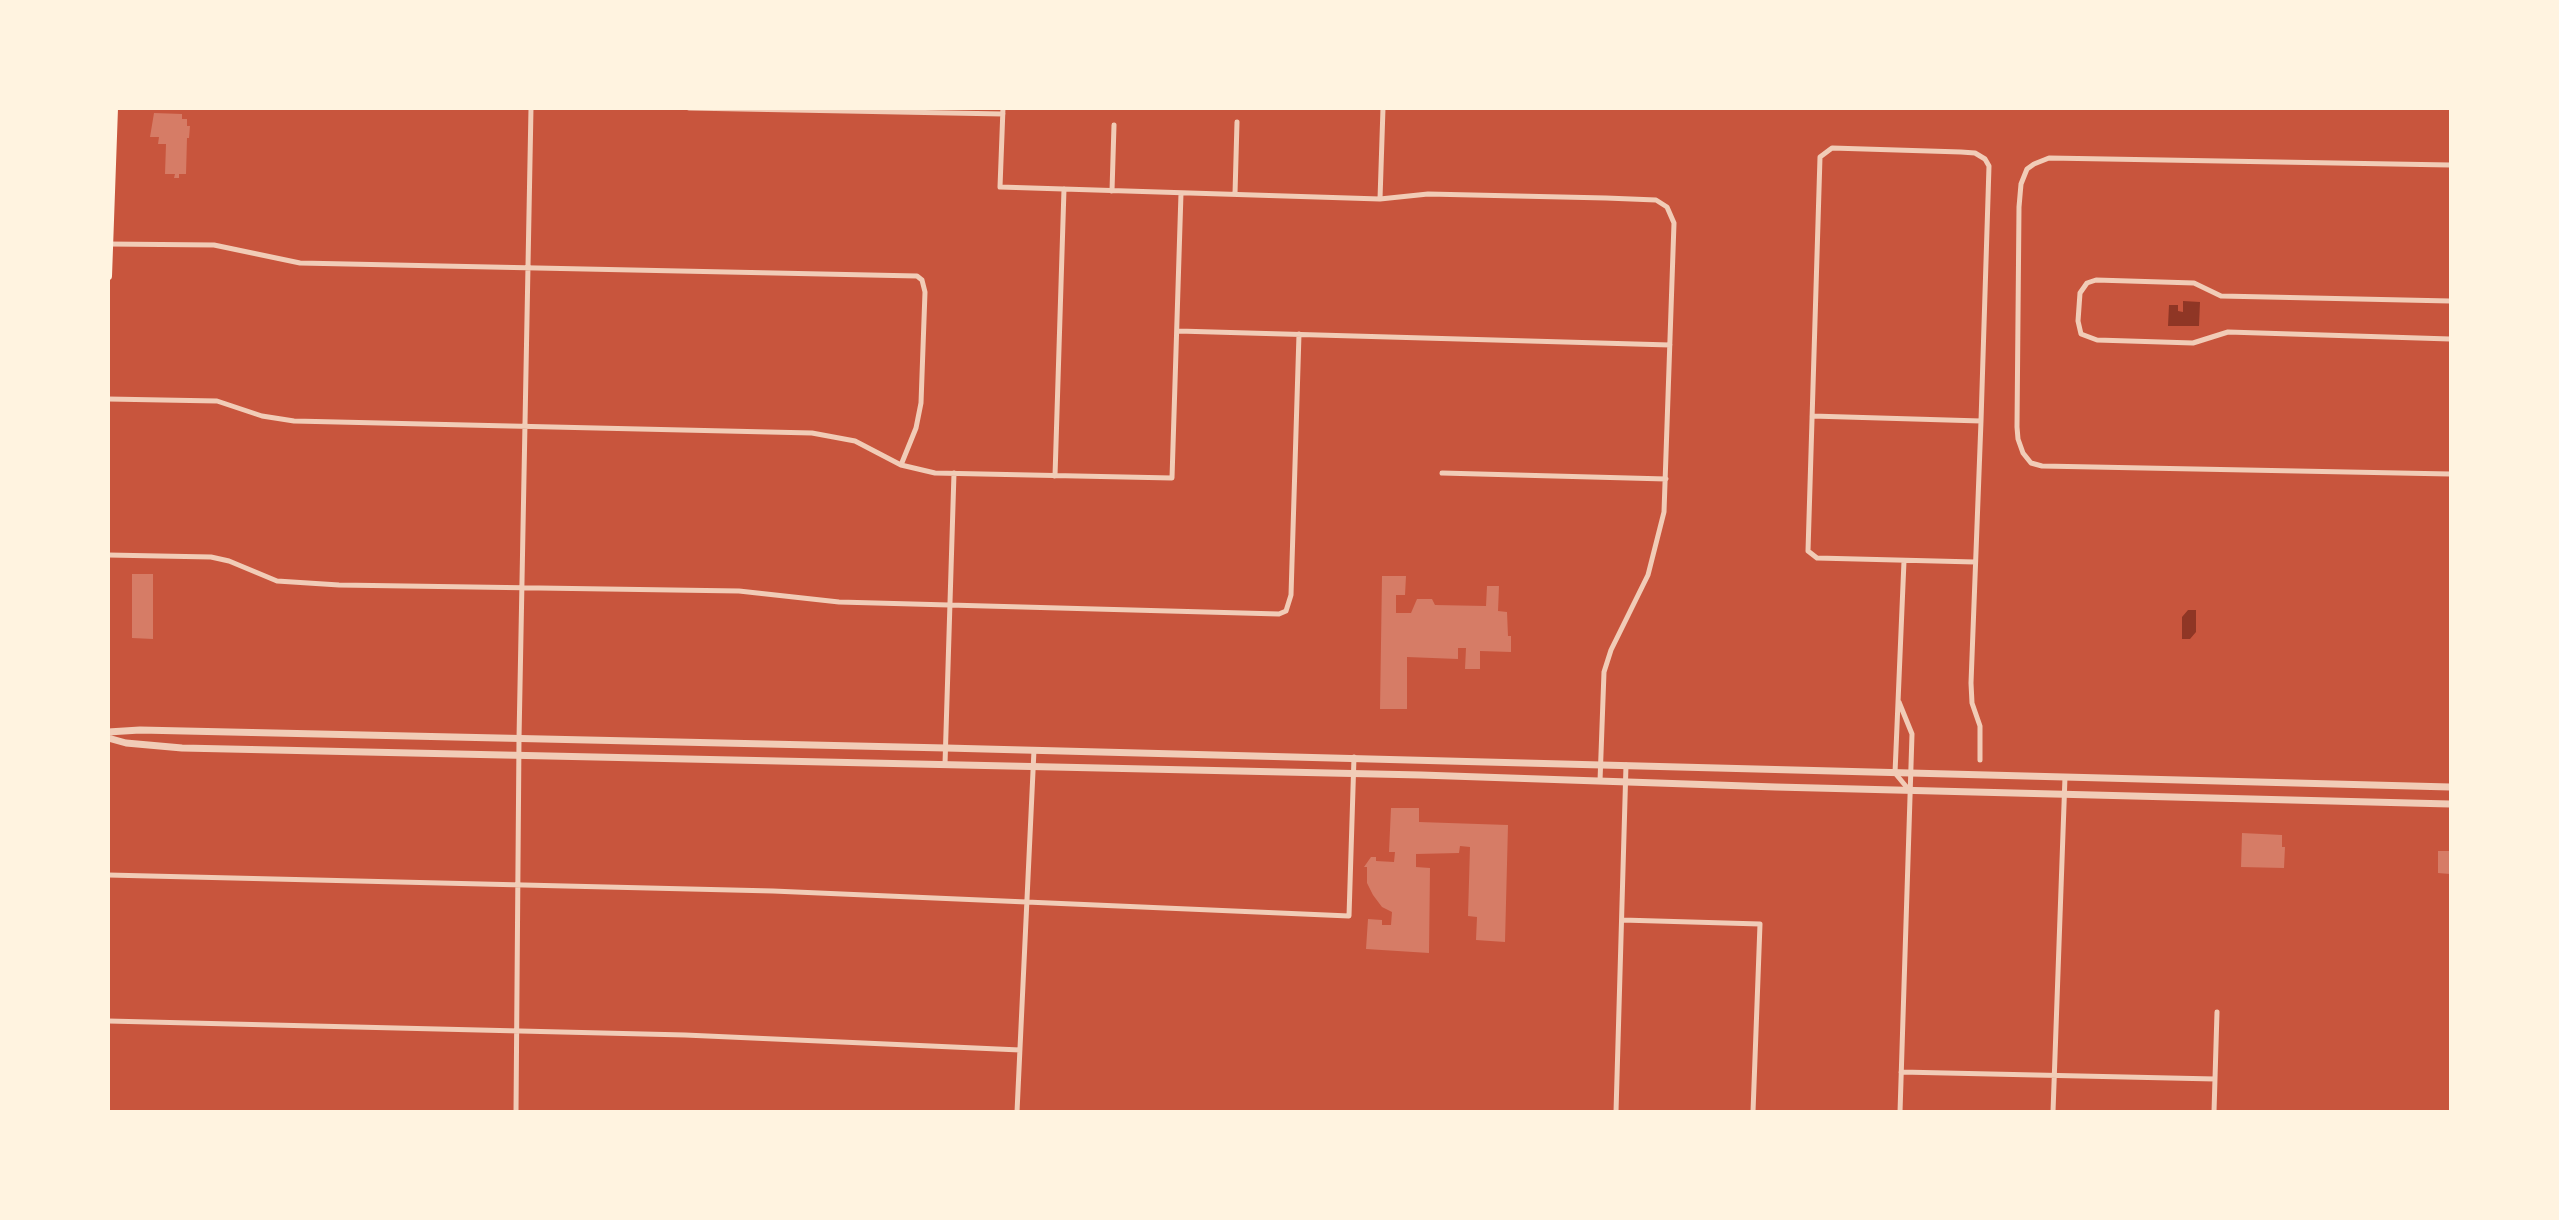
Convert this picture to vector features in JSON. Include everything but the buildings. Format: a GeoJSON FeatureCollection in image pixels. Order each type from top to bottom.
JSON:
{"type":"FeatureCollection","features":[{"type":"Feature","properties":{"kind":"main road"},"geometry":{"type":"LineString","coordinates":[[108,276],[114,108]]}},
{"type":"Feature","properties":{"kind":"street"},"geometry":{"type":"LineString","coordinates":[[516,1111],[519,739],[531,108]]}},
{"type":"Feature","properties":{"kind":"street"},"geometry":{"type":"LineString","coordinates":[[689,108],[1003,111],[1000,187],[1380,199],[1428,194],[1613,198],[1656,200],[1667,207],[1674,223],[1664,512],[1648,575],[1611,650],[1604,672],[1600,781]]}},
{"type":"Feature","properties":{"kind":"street"},"geometry":{"type":"LineString","coordinates":[[1380,199],[1383,108]]}},
{"type":"Feature","properties":{"kind":"street"},"geometry":{"type":"LineString","coordinates":[[1235,194],[1237,122]]}},
{"type":"Feature","properties":{"kind":"street"},"geometry":{"type":"LineString","coordinates":[[1112,191],[1114,125]]}},
{"type":"Feature","properties":{"kind":"street"},"geometry":{"type":"LineString","coordinates":[[1975,562],[1817,558],[1808,551],[1821,157],[1832,148],[1975,153],[1985,159],[1989,166],[1971,684],[1972,703],[1980,726],[1980,760]]}},
{"type":"Feature","properties":{"kind":"street"},"geometry":{"type":"LineString","coordinates":[[2451,165],[2049,158],[2034,164],[2026,169],[2021,184],[2019,207],[2017,427],[2023,453],[2031,463],[2042,466],[2451,474]]}},
{"type":"Feature","properties":{"kind":"street"},"geometry":{"type":"LineString","coordinates":[[1055,476],[1064,189]]}},
{"type":"Feature","properties":{"kind":"street"},"geometry":{"type":"LineString","coordinates":[[108,399],[217,401],[262,415],[294,421],[812,433],[855,441],[901,465],[917,470],[1171,478],[1181,193]]}},
{"type":"Feature","properties":{"kind":"street"},"geometry":{"type":"LineString","coordinates":[[109,244],[214,245],[300,263],[910,275],[922,280],[925,292],[922,403],[916,428],[901,465]]}},
{"type":"Feature","properties":{"kind":"street"},"geometry":{"type":"LineString","coordinates":[[2451,300],[2221,296],[2194,283],[2096,280],[2087,283],[2080,293],[2078,321],[2081,334],[2097,340],[2193,343],[2228,332],[2451,339]]}},
{"type":"Feature","properties":{"kind":"street"},"geometry":{"type":"LineString","coordinates":[[1178,331],[1670,345]]}},
{"type":"Feature","properties":{"kind":"street"},"geometry":{"type":"LineString","coordinates":[[108,555],[211,557],[229,561],[277,581],[339,585],[739,591],[839,602],[1267,614],[1286,611],[1292,595],[1299,334]]}},
{"type":"Feature","properties":{"kind":"street"},"geometry":{"type":"LineString","coordinates":[[1812,416],[1981,421]]}},
{"type":"Feature","properties":{"kind":"street"},"geometry":{"type":"LineString","coordinates":[[1442,472],[1666,479]]}},
{"type":"Feature","properties":{"kind":"street"},"geometry":{"type":"LineString","coordinates":[[945,764],[954,473]]}},
{"type":"Feature","properties":{"kind":"street"},"geometry":{"type":"LineString","coordinates":[[1904,561],[1895,773],[1910,791]]}},
{"type":"Feature","properties":{"kind":"street"},"geometry":{"type":"LineString","coordinates":[[1899,702],[1912,734],[1900,1111]]}},
{"type":"Feature","properties":{"kind":"street"},"geometry":{"type":"LineString","coordinates":[[108,732],[1354,757],[2451,787]]}},
{"type":"Feature","properties":{"kind":"street"},"geometry":{"type":"LineString","coordinates":[[108,738],[126,743],[182,748],[1421,775],[1910,791],[2451,804]]}},
{"type":"Feature","properties":{"kind":"street"},"geometry":{"type":"LineString","coordinates":[[1017,1111],[1034,750]]}},
{"type":"Feature","properties":{"kind":"street"},"geometry":{"type":"LineString","coordinates":[[108,875],[773,891],[1349,916],[1354,757]]}},
{"type":"Feature","properties":{"kind":"street"},"geometry":{"type":"LineString","coordinates":[[1421,775],[1422,759]]}},
{"type":"Feature","properties":{"kind":"street"},"geometry":{"type":"LineString","coordinates":[[1524,762],[1524,778]]}},
{"type":"Feature","properties":{"kind":"street"},"geometry":{"type":"LineString","coordinates":[[1548,779],[1549,763]]}},
{"type":"Feature","properties":{"kind":"street"},"geometry":{"type":"LineString","coordinates":[[1616,1111],[1626,765]]}},
{"type":"Feature","properties":{"kind":"street"},"geometry":{"type":"LineString","coordinates":[[2053,1111],[2065,777]]}},
{"type":"Feature","properties":{"kind":"street"},"geometry":{"type":"LineString","coordinates":[[1622,920],[1760,924],[1754,1111]]}},
{"type":"Feature","properties":{"kind":"street"},"geometry":{"type":"LineString","coordinates":[[2214,1111],[2217,1012]]}},
{"type":"Feature","properties":{"kind":"street"},"geometry":{"type":"LineString","coordinates":[[108,1021],[685,1035],[1020,1050]]}},
{"type":"Feature","properties":{"kind":"street"},"geometry":{"type":"LineString","coordinates":[[1901,1072],[2215,1079]]}},
{"type":"Feature","properties":{"kind":"shaded area"},"geometry":{"type":"Polygon","coordinates":[[[2183,301],[2200,302],[2199,326],[2168,326],[2169,305],[2178,305],[2178,311],[2183,312],[2183,301]]]}},
{"type":"Feature","properties":{"kind":"shaded area"},"geometry":{"type":"Polygon","coordinates":[[[2188,610],[2196,610],[2196,632],[2190,639],[2182,639],[2182,617],[2188,610]]]}}]}
